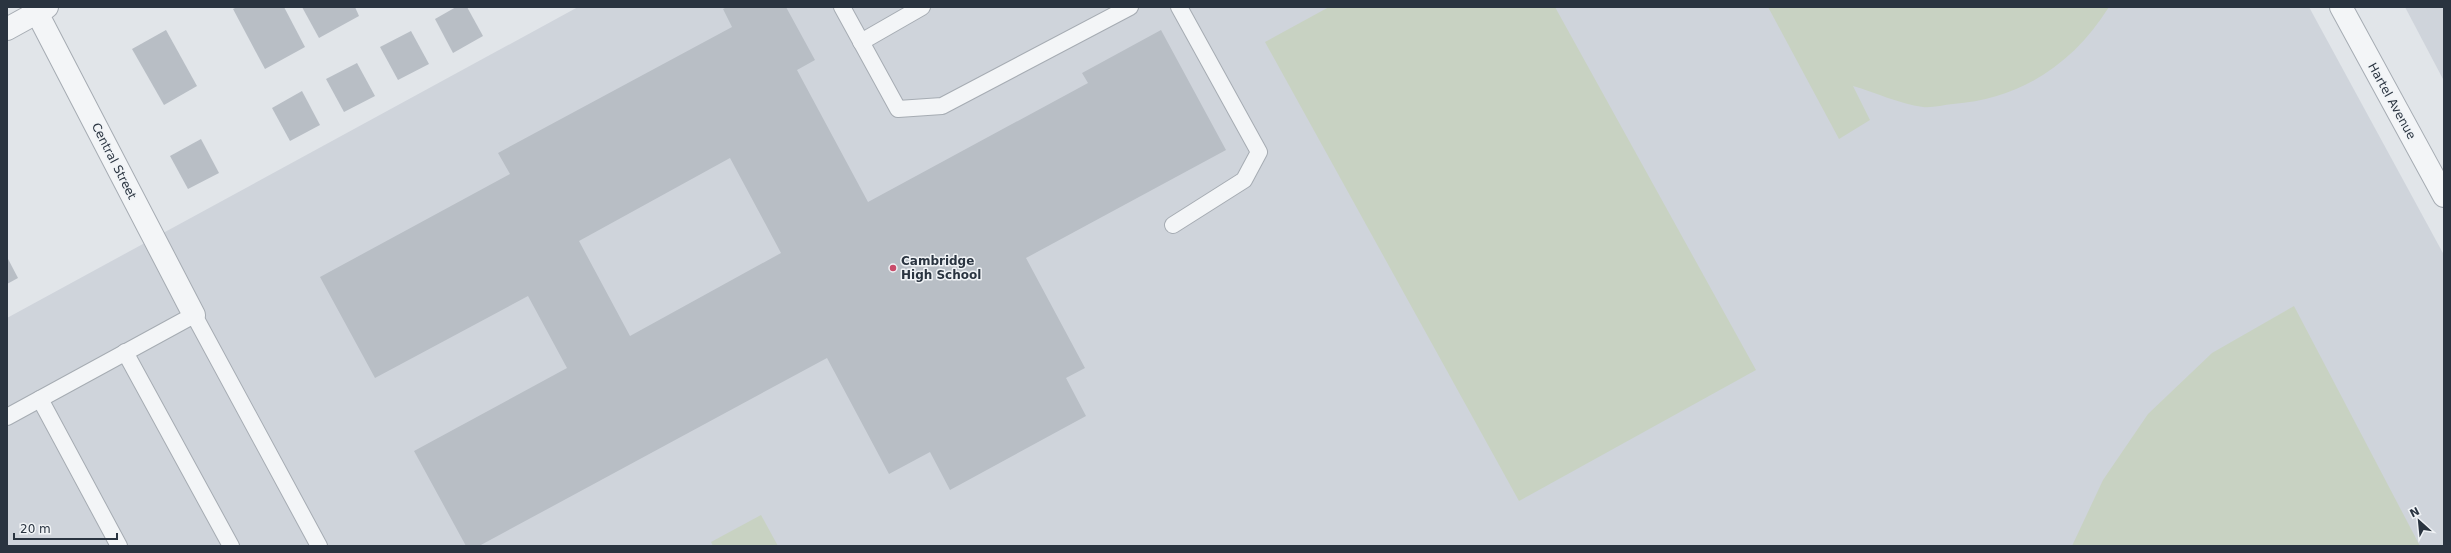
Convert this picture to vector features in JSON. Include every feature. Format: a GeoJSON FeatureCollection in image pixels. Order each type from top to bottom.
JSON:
{"type":"FeatureCollection","features":[{"type":"Feature","properties":{"kind":"street","name":"Hartel Avenue"},"geometry":{"type":"LineString","coordinates":[[2341,7],[2444,196]]}},
{"type":"Feature","properties":{"kind":"street"},"geometry":{"type":"LineString","coordinates":[[7,29],[39,9]]}},
{"type":"Feature","properties":{"kind":"street","name":"Central Street"},"geometry":{"type":"LineString","coordinates":[[39,9],[194,315]]}},
{"type":"Feature","properties":{"kind":"lane"},"geometry":{"type":"LineString","coordinates":[[842,7],[898,108],[942,106],[1130,7]]}},
{"type":"Feature","properties":{"kind":"lane"},"geometry":{"type":"LineString","coordinates":[[861,42],[922,7]]}},
{"type":"Feature","properties":{"kind":"lane"},"geometry":{"type":"LineString","coordinates":[[1173,225],[1244,180],[1259,152],[1179,7]]}},
{"type":"Feature","properties":{"kind":"lane"},"geometry":{"type":"LineString","coordinates":[[7,417],[194,315],[319,546]]}},
{"type":"Feature","properties":{"kind":"lane"},"geometry":{"type":"LineString","coordinates":[[126,352],[231,546]]}},
{"type":"Feature","properties":{"kind":"lane"},"geometry":{"type":"LineString","coordinates":[[40,399],[119,546]]}},
{"type":"Feature","properties":{"kind":"shaded area"},"geometry":{"type":"Polygon","coordinates":[[[578,7],[2309,7],[2444,255],[2444,546],[7,546],[7,318],[578,7]]]}},
{"type":"Feature","properties":{"kind":"shaded area"},"geometry":{"type":"Polygon","coordinates":[[[2405,7],[2444,7],[2444,81],[2405,7]]]}},
{"type":"Feature","properties":{"kind":"green space"},"geometry":{"type":"Polygon","coordinates":[[[1329,7],[1555,7],[1756,370],[1519,501],[1265,42],[1329,7]]]}},
{"type":"Feature","properties":{"kind":"green space"},"geometry":{"type":"Polygon","coordinates":[[[1768,7],[2109,7],[2079,46],[2062,61],[2043,75],[2023,86],[2001,95],[1978,101],[1923,107],[1896,101],[1853,86],[1870,120],[1839,139],[1768,7]]]}},
{"type":"Feature","properties":{"kind":"green space"},"geometry":{"type":"Polygon","coordinates":[[[2294,306],[2420,546],[2072,546],[2103,480],[2148,414],[2212,353],[2294,306]]]}},
{"type":"Feature","properties":{"kind":"green space"},"geometry":{"type":"Polygon","coordinates":[[[761,515],[778,546],[713,546],[711,542],[761,515]]]}},
{"type":"Feature","properties":{"kind":"building"},"geometry":{"type":"Polygon","coordinates":[[[237,7],[284,7],[305,47],[265,69],[233,9],[237,7]]]}},
{"type":"Feature","properties":{"kind":"building"},"geometry":{"type":"Polygon","coordinates":[[[302,7],[355,7],[359,16],[319,38],[302,7]]]}},
{"type":"Feature","properties":{"kind":"building"},"geometry":{"type":"Polygon","coordinates":[[[456,7],[467,7],[483,36],[453,53],[435,19],[456,7]]]}},
{"type":"Feature","properties":{"kind":"building","name":"Cambridge High School"},"geometry":{"type":"Polygon","coordinates":[[[727,7],[786,7],[815,60],[797,70],[868,202],[1088,83],[1082,73],[1161,30],[1226,150],[1026,258],[1085,368],[1066,378],[1086,416],[950,490],[930,452],[889,474],[827,358],[479,546],[466,546],[414,451],[567,368],[528,296],[375,378],[320,277],[510,174],[498,153],[732,27],[723,9],[727,7]],[[730,158],[579,241],[630,336],[781,253],[730,158]]]}},
{"type":"Feature","properties":{"kind":"building"},"geometry":{"type":"Polygon","coordinates":[[[166,30],[197,86],[164,105],[132,49],[166,30]]]}},
{"type":"Feature","properties":{"kind":"building"},"geometry":{"type":"Polygon","coordinates":[[[411,31],[429,64],[398,80],[380,47],[411,31]]]}},
{"type":"Feature","properties":{"kind":"building"},"geometry":{"type":"Polygon","coordinates":[[[357,63],[375,96],[344,112],[326,79],[357,63]]]}},
{"type":"Feature","properties":{"kind":"building"},"geometry":{"type":"Polygon","coordinates":[[[302,91],[320,125],[290,141],[272,108],[302,91]]]}},
{"type":"Feature","properties":{"kind":"building"},"geometry":{"type":"Polygon","coordinates":[[[201,139],[219,173],[188,189],[170,156],[201,139]]]}},
{"type":"Feature","properties":{"kind":"building"},"geometry":{"type":"Polygon","coordinates":[[[7,257],[18,278],[7,284],[7,257]]]}},
{"type":"Feature","properties":{"kind":"place","name":"Cambridge High School"},"geometry":{"type":"Point","coordinates":[893,268]}}]}
